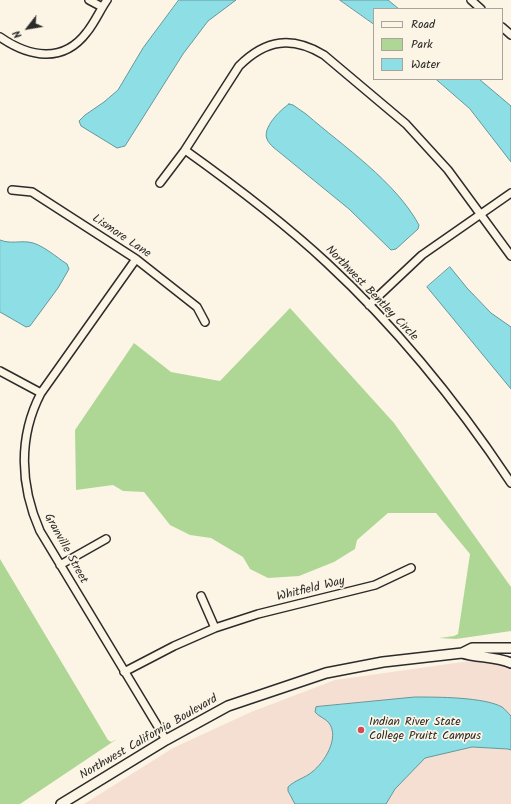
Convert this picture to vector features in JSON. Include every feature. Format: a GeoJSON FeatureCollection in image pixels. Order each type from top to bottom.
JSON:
{"type":"FeatureCollection","features":[{"type":"Feature","properties":{"kind":"street"},"geometry":{"type":"LineString","coordinates":[[89,0],[102,7]]}},
{"type":"Feature","properties":{"kind":"street"},"geometry":{"type":"LineString","coordinates":[[0,37],[14,47],[34,54],[48,54],[66,50],[87,32],[107,0]]}},
{"type":"Feature","properties":{"kind":"street"},"geometry":{"type":"LineString","coordinates":[[471,0],[480,8]]}},
{"type":"Feature","properties":{"kind":"street"},"geometry":{"type":"LineString","coordinates":[[503,28],[511,35]]}},
{"type":"Feature","properties":{"kind":"street"},"geometry":{"type":"LineString","coordinates":[[160,183],[185,150],[239,66],[250,55],[265,47],[284,42],[298,43],[310,47],[324,55],[406,124],[448,170],[511,256]]}},
{"type":"Feature","properties":{"kind":"street","name":"Northwest Bentley Circle"},"geometry":{"type":"LineString","coordinates":[[185,150],[240,189],[327,263],[369,305],[423,364],[477,432],[511,483]]}},
{"type":"Feature","properties":{"kind":"street","name":"Lismore Lane"},"geometry":{"type":"LineString","coordinates":[[12,190],[32,192],[136,259],[197,307],[205,322]]}},
{"type":"Feature","properties":{"kind":"street"},"geometry":{"type":"LineString","coordinates":[[369,305],[422,255],[511,193]]}},
{"type":"Feature","properties":{"kind":"street","name":"Granville Street"},"geometry":{"type":"LineString","coordinates":[[136,259],[41,393],[35,404],[25,446],[24,473],[31,511],[40,531],[166,740]]}},
{"type":"Feature","properties":{"kind":"street"},"geometry":{"type":"LineString","coordinates":[[0,371],[41,393]]}},
{"type":"Feature","properties":{"kind":"street"},"geometry":{"type":"LineString","coordinates":[[60,565],[106,539]]}},
{"type":"Feature","properties":{"kind":"street","name":"Whitfield Way"},"geometry":{"type":"LineString","coordinates":[[124,672],[174,646],[215,628],[258,614],[375,585],[411,568]]}},
{"type":"Feature","properties":{"kind":"street"},"geometry":{"type":"LineString","coordinates":[[201,596],[215,628]]}},
{"type":"Feature","properties":{"kind":"street","name":"Northwest California Boulevard"},"geometry":{"type":"LineString","coordinates":[[462,654],[472,648],[511,648]]}},
{"type":"Feature","properties":{"kind":"street","name":"Northwest California Boulevard"},"geometry":{"type":"LineString","coordinates":[[61,804],[166,740],[228,706],[326,673],[383,662],[462,654],[504,660],[511,663]]}},
{"type":"Feature","properties":{"kind":"shaded area","name":"Indian River State College Pruitt Campus"},"geometry":{"type":"Polygon","coordinates":[[[505,656],[511,669],[511,804],[84,804],[173,748],[251,712],[335,680],[505,656]]]}},
{"type":"Feature","properties":{"kind":"green space"},"geometry":{"type":"Polygon","coordinates":[[[290,308],[394,423],[511,587],[511,631],[456,639],[439,638],[458,634],[470,554],[436,513],[388,513],[357,540],[355,549],[334,562],[299,576],[268,578],[250,569],[243,557],[211,538],[190,535],[170,525],[144,492],[123,491],[113,485],[76,490],[75,430],[134,343],[171,372],[220,381],[290,308]]]}},
{"type":"Feature","properties":{"kind":"green space"},"geometry":{"type":"Polygon","coordinates":[[[0,559],[108,740],[111,742],[117,739],[20,804],[0,804],[0,559]]]}},
{"type":"Feature","properties":{"kind":"water"},"geometry":{"type":"Polygon","coordinates":[[[179,0],[236,0],[208,21],[183,54],[125,146],[117,148],[81,126],[79,121],[118,90],[143,48],[179,0]]]}},
{"type":"Feature","properties":{"kind":"water"},"geometry":{"type":"Polygon","coordinates":[[[340,0],[388,0],[398,8],[373,8],[373,23],[340,0]]]}},
{"type":"Feature","properties":{"kind":"water"},"geometry":{"type":"Polygon","coordinates":[[[437,80],[480,80],[511,106],[511,162],[470,109],[437,80]]]}},
{"type":"Feature","properties":{"kind":"water"},"geometry":{"type":"Polygon","coordinates":[[[289,104],[306,114],[368,165],[397,194],[409,209],[419,225],[418,229],[396,249],[391,250],[349,209],[273,147],[269,142],[266,135],[269,125],[281,110],[289,104]]]}},
{"type":"Feature","properties":{"kind":"water"},"geometry":{"type":"Polygon","coordinates":[[[0,240],[11,242],[28,242],[38,245],[67,264],[69,269],[58,288],[30,326],[26,327],[0,312],[0,240]]]}},
{"type":"Feature","properties":{"kind":"water"},"geometry":{"type":"Polygon","coordinates":[[[450,267],[467,288],[491,313],[511,327],[511,389],[427,287],[450,267]]]}},
{"type":"Feature","properties":{"kind":"water"},"geometry":{"type":"Polygon","coordinates":[[[415,697],[472,699],[502,707],[511,716],[511,750],[472,747],[425,758],[395,789],[386,804],[295,804],[288,791],[288,787],[317,768],[326,756],[332,743],[332,729],[327,721],[315,712],[316,707],[415,697]]]}},
{"type":"Feature","properties":{"kind":"place","name":"Indian River State College Pruitt Campus"},"geometry":{"type":"Point","coordinates":[361,730]}}]}
